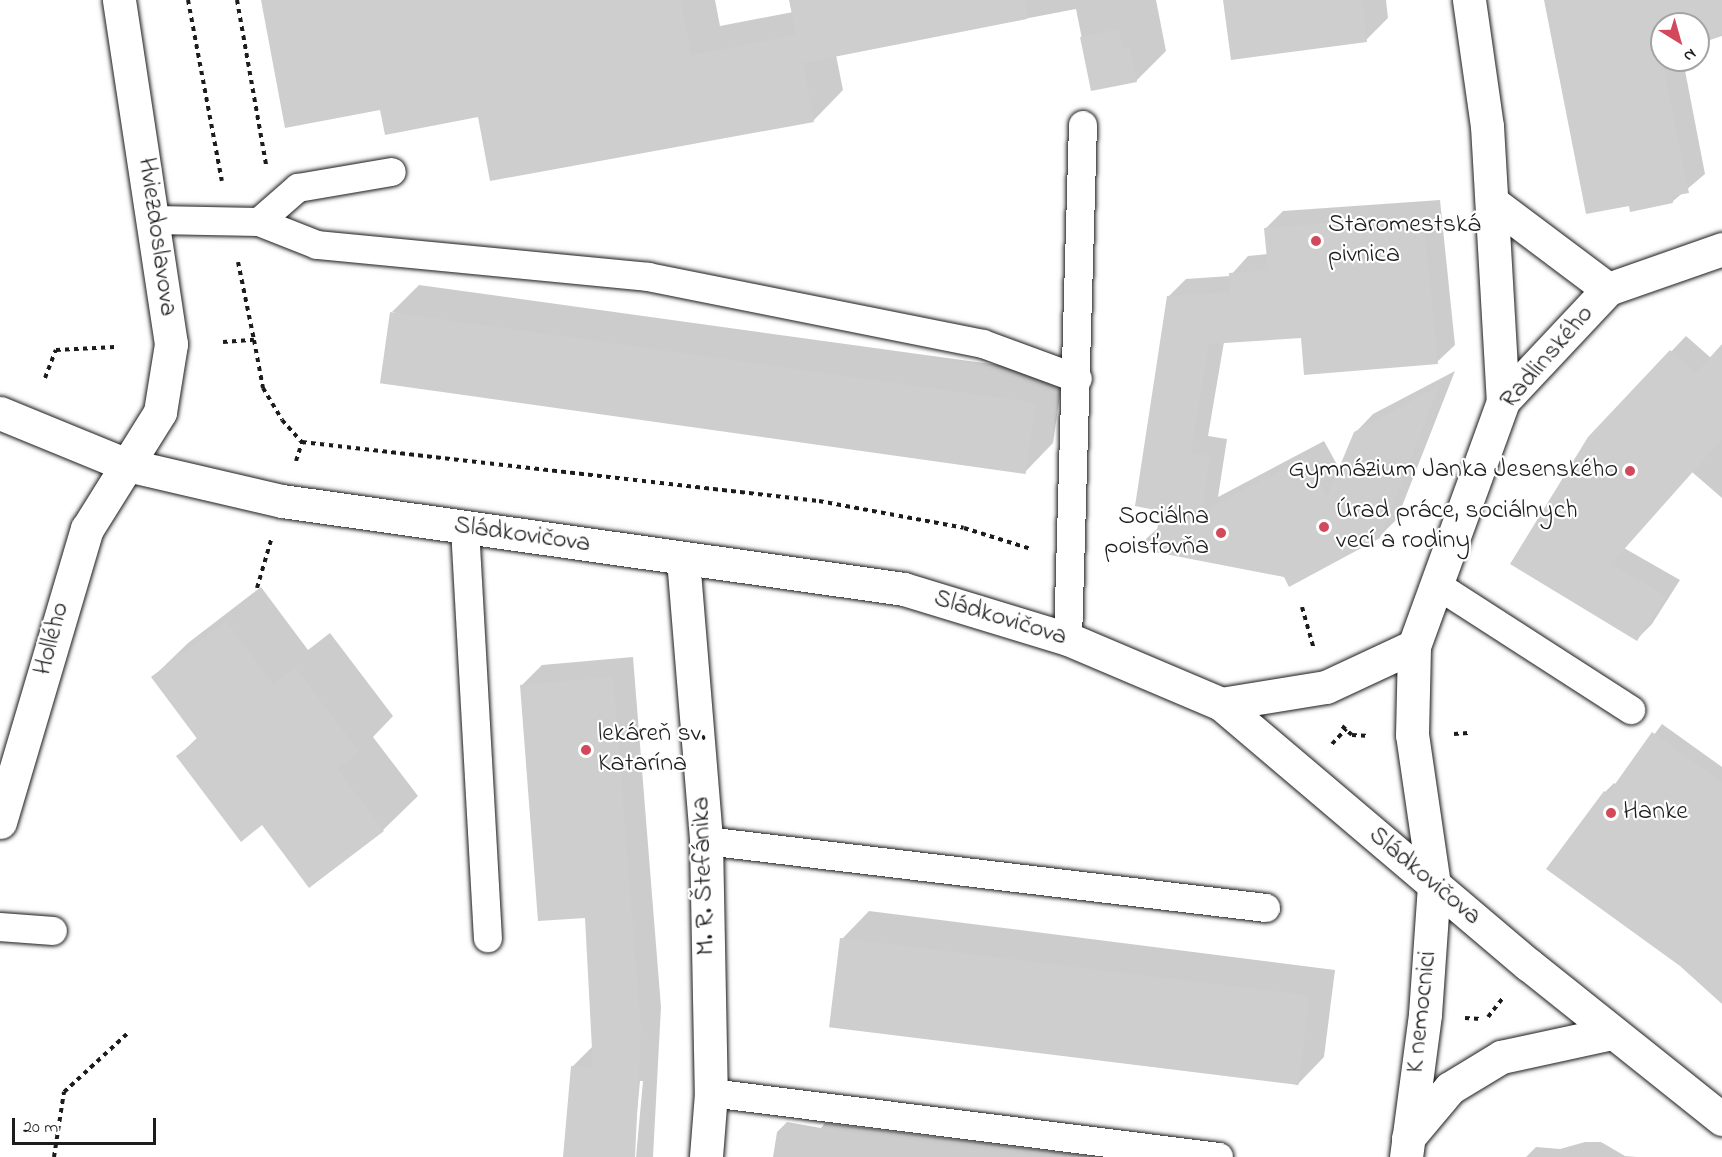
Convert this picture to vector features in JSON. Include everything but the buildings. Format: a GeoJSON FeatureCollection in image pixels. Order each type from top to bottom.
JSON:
{"type":"FeatureCollection","features":[{"type":"Feature","properties":{"kind":"street","name":"Hviezdoslavova"},"geometry":{"type":"LineString","coordinates":[[119,0],[171,344],[160,412],[127,465]]}},
{"type":"Feature","properties":{"kind":"street"},"geometry":{"type":"LineString","coordinates":[[1469,0],[1487,126],[1503,401]]}},
{"type":"Feature","properties":{"kind":"street"},"geometry":{"type":"LineString","coordinates":[[1492,202],[1608,290]]}},
{"type":"Feature","properties":{"kind":"street","name":"Radlinského"},"geometry":{"type":"LineString","coordinates":[[1434,885],[1412,735],[1414,646],[1503,401],[1608,290],[1722,249]]}},
{"type":"Feature","properties":{"kind":"street","name":"Sládkovičova"},"geometry":{"type":"LineString","coordinates":[[0,413],[127,465],[282,501],[904,589],[1068,639],[1221,704],[1612,1033],[1722,1119]]}},
{"type":"Feature","properties":{"kind":"street","name":"Hollého"},"geometry":{"type":"LineString","coordinates":[[0,822],[87,529],[127,465]]}},
{"type":"Feature","properties":{"kind":"street","name":"M. R. Štefánika"},"geometry":{"type":"LineString","coordinates":[[683,559],[706,841],[711,1093],[706,1157]]}},
{"type":"Feature","properties":{"kind":"street"},"geometry":{"type":"LineString","coordinates":[[1221,704],[1326,687],[1414,646]]}},
{"type":"Feature","properties":{"kind":"street","name":"K nemocnici"},"geometry":{"type":"LineString","coordinates":[[1407,1147],[1425,1014],[1434,885]]}},
{"type":"Feature","properties":{"kind":"street","name":"K nemocnici"},"geometry":{"type":"LineString","coordinates":[[1407,1147],[1450,1088],[1501,1057],[1612,1033]]}},
{"type":"Feature","properties":{"kind":"lane"},"geometry":{"type":"LineString","coordinates":[[1068,639],[1078,379],[1083,125]]}},
{"type":"Feature","properties":{"kind":"lane"},"geometry":{"type":"LineString","coordinates":[[259,222],[298,188],[392,172]]}},
{"type":"Feature","properties":{"kind":"lane"},"geometry":{"type":"LineString","coordinates":[[154,220],[259,222],[317,245],[648,277],[983,344],[1078,379]]}},
{"type":"Feature","properties":{"kind":"lane"},"geometry":{"type":"LineString","coordinates":[[465,528],[488,938]]}},
{"type":"Feature","properties":{"kind":"lane"},"geometry":{"type":"LineString","coordinates":[[1437,585],[1631,710]]}},
{"type":"Feature","properties":{"kind":"lane"},"geometry":{"type":"LineString","coordinates":[[706,841],[1266,908]]}},
{"type":"Feature","properties":{"kind":"lane"},"geometry":{"type":"LineString","coordinates":[[0,927],[53,931]]}},
{"type":"Feature","properties":{"kind":"lane"},"geometry":{"type":"LineString","coordinates":[[711,1093],[1219,1157]]}},
{"type":"Feature","properties":{"kind":"path"},"geometry":{"type":"LineString","coordinates":[[188,0],[262,388],[282,420],[302,442],[819,501],[964,528],[1071,562]]}},
{"type":"Feature","properties":{"kind":"path"},"geometry":{"type":"LineString","coordinates":[[237,0],[268,174]]}},
{"type":"Feature","properties":{"kind":"path"},"geometry":{"type":"LineString","coordinates":[[223,342],[254,340]]}},
{"type":"Feature","properties":{"kind":"path"},"geometry":{"type":"LineString","coordinates":[[45,378],[56,350],[116,347]]}},
{"type":"Feature","properties":{"kind":"path"},"geometry":{"type":"LineString","coordinates":[[1302,607],[1314,651]]}},
{"type":"Feature","properties":{"kind":"path"},"geometry":{"type":"LineString","coordinates":[[1327,749],[1346,729]]}},
{"type":"Feature","properties":{"kind":"path"},"geometry":{"type":"LineString","coordinates":[[1456,1017],[1485,1020],[1502,999]]}},
{"type":"Feature","properties":{"kind":"path"},"geometry":{"type":"LineString","coordinates":[[54,1157],[64,1092],[128,1033]]}},
{"type":"Feature","properties":{"kind":"place","name":"Staromestská pivnica"},"geometry":{"type":"Point","coordinates":[1316,241]}},
{"type":"Feature","properties":{"kind":"place","name":"Gymnázium Janka Jesenského"},"geometry":{"type":"Point","coordinates":[1630,471]}},
{"type":"Feature","properties":{"kind":"place","name":"Úrad práce, sociálnych vecí a rodiny"},"geometry":{"type":"Point","coordinates":[1324,527]}},
{"type":"Feature","properties":{"kind":"place","name":"Sociálna poisťovňa"},"geometry":{"type":"Point","coordinates":[1221,533]}},
{"type":"Feature","properties":{"kind":"place","name":"lekáreň sv. Katarína"},"geometry":{"type":"Point","coordinates":[586,750]}},
{"type":"Feature","properties":{"kind":"place","name":"Hanke"},"geometry":{"type":"Point","coordinates":[1611,813]}}]}
